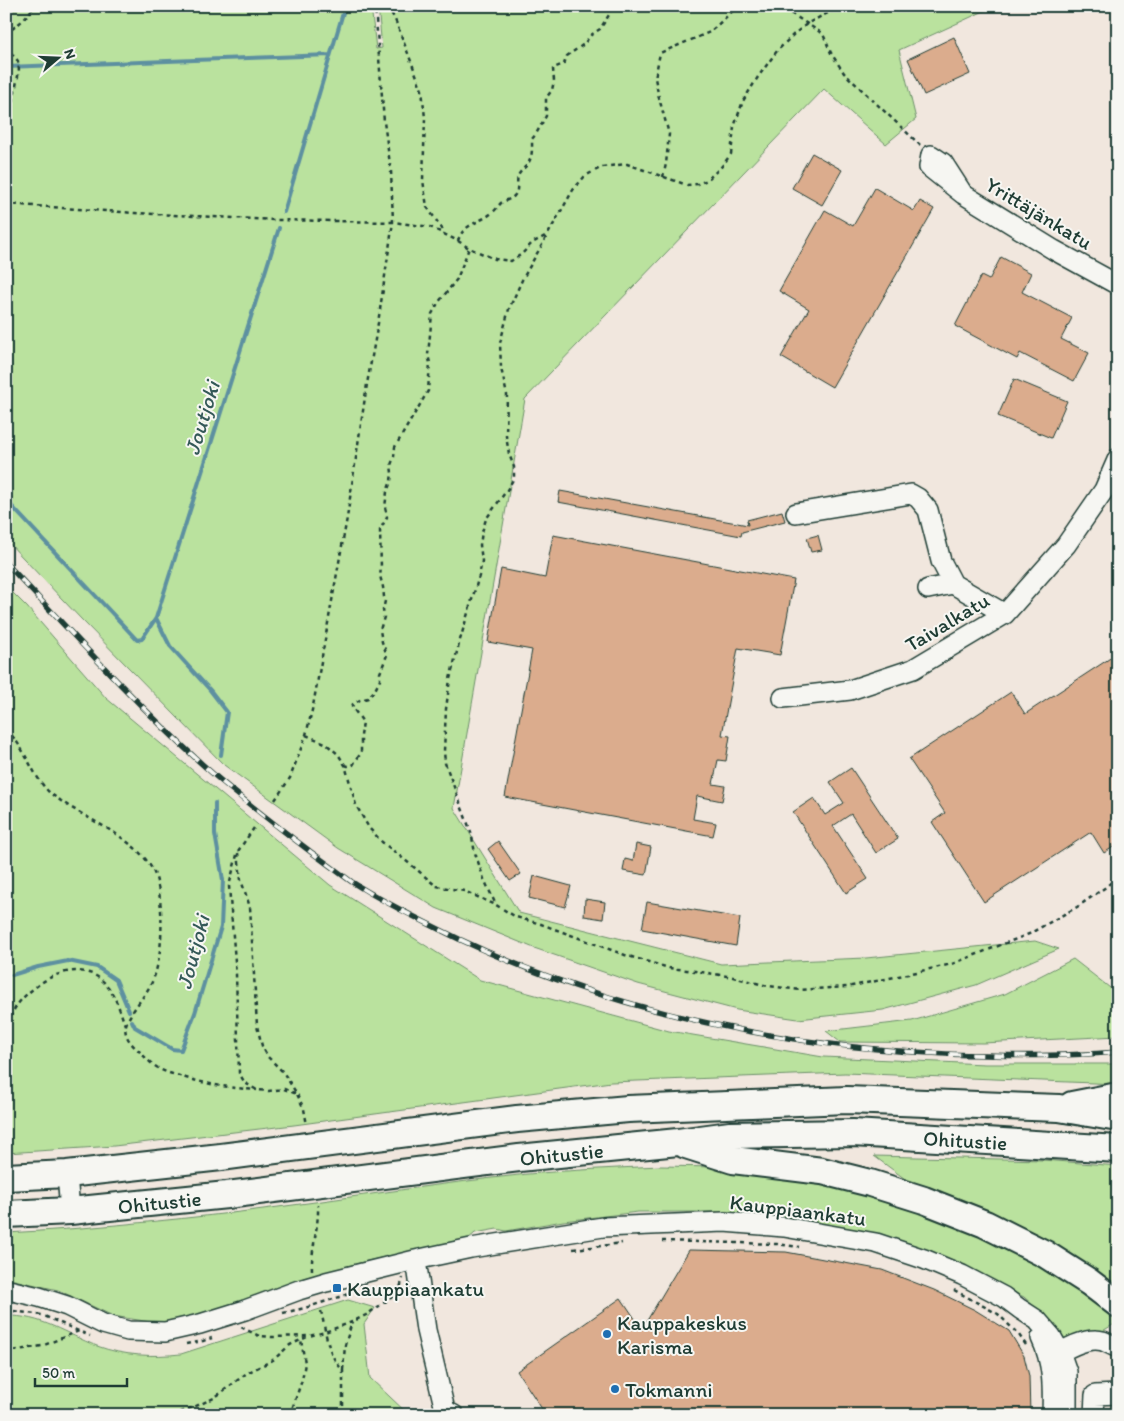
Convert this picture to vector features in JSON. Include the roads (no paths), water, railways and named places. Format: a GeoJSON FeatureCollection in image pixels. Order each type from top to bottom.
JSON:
{"type":"FeatureCollection","features":[{"type":"Feature","properties":{"kind":"highway"},"geometry":{"type":"LineString","coordinates":[[1059,1108],[1118,1096]]}},
{"type":"Feature","properties":{"kind":"highway","name":"Ohitustie"},"geometry":{"type":"LineString","coordinates":[[6,1177],[67,1174],[221,1157],[517,1119],[628,1109],[847,1100],[1059,1108],[1118,1118]]}},
{"type":"Feature","properties":{"kind":"highway","name":"Ohitustie"},"geometry":{"type":"LineString","coordinates":[[6,1214],[70,1212],[236,1194],[519,1158],[730,1136],[853,1133],[1118,1149]]}},
{"type":"Feature","properties":{"kind":"highway"},"geometry":{"type":"LineString","coordinates":[[678,1142],[733,1160],[822,1170],[924,1200],[985,1224],[1045,1254],[1090,1282],[1118,1304]]}},
{"type":"Feature","properties":{"kind":"street","name":"Yrittäjänkatu"},"geometry":{"type":"LineString","coordinates":[[931,155],[943,163],[963,194],[1054,250],[1118,285]]}},
{"type":"Feature","properties":{"kind":"street","name":"Taivalkatu"},"geometry":{"type":"LineString","coordinates":[[783,698],[850,690],[913,669],[1005,614],[1066,545],[1104,490],[1118,458]]}},
{"type":"Feature","properties":{"kind":"street"},"geometry":{"type":"LineString","coordinates":[[796,513],[911,494],[918,498],[928,510],[941,561],[953,584],[1005,614]]}},
{"type":"Feature","properties":{"kind":"street"},"geometry":{"type":"LineString","coordinates":[[928,589],[953,584]]}},
{"type":"Feature","properties":{"kind":"street"},"geometry":{"type":"LineString","coordinates":[[67,1174],[70,1212]]}},
{"type":"Feature","properties":{"kind":"street","name":"Kauppiaankatu"},"geometry":{"type":"LineString","coordinates":[[6,1290],[39,1297],[66,1306],[104,1324],[128,1331],[165,1332],[218,1319],[308,1287],[471,1248],[603,1227],[724,1222],[784,1226],[876,1243],[924,1259],[962,1275],[1004,1297],[1037,1320],[1051,1336],[1054,1356],[1051,1370],[1052,1415]]}},
{"type":"Feature","properties":{"kind":"street"},"geometry":{"type":"LineString","coordinates":[[415,1260],[426,1330],[450,1412]]}},
{"type":"Feature","properties":{"kind":"street"},"geometry":{"type":"LineString","coordinates":[[1054,1356],[1082,1342],[1102,1340],[1118,1348]]}},
{"type":"Feature","properties":{"kind":"street","name":"Kauppiaankatu"},"geometry":{"type":"LineString","coordinates":[[1054,1356],[1066,1372],[1067,1415]]}},
{"type":"Feature","properties":{"kind":"street"},"geometry":{"type":"LineString","coordinates":[[1094,1415],[1095,1395],[1118,1394]]}},
{"type":"Feature","properties":{"kind":"waterway","name":"Joutjoki"},"geometry":{"type":"LineString","coordinates":[[284,212],[345,6]]}},
{"type":"Feature","properties":{"kind":"waterway","name":"Joutjoki"},"geometry":{"type":"LineString","coordinates":[[6,67],[330,55]]}},
{"type":"Feature","properties":{"kind":"waterway","name":"Joutjoki"},"geometry":{"type":"LineString","coordinates":[[6,500],[137,640],[142,639],[156,618],[279,228]]}},
{"type":"Feature","properties":{"kind":"waterway","name":"Joutjoki"},"geometry":{"type":"LineString","coordinates":[[156,618],[170,646],[210,690],[227,712],[221,755]]}},
{"type":"Feature","properties":{"kind":"waterway","name":"Joutjoki"},"geometry":{"type":"LineString","coordinates":[[132,1021],[135,1027],[172,1049],[181,1050],[195,1013],[221,927],[223,880],[215,834],[215,803]]}},
{"type":"Feature","properties":{"kind":"waterway"},"geometry":{"type":"LineString","coordinates":[[12,975],[68,961],[97,967],[116,980],[129,1011]]}},
{"type":"Feature","properties":{"kind":"railway"},"geometry":{"type":"LineString","coordinates":[[6,563],[151,716],[228,787],[352,882],[391,905],[459,939],[517,964],[576,986],[636,1005],[758,1033],[820,1043],[946,1054],[1032,1056],[1118,1052]]}},
{"type":"Feature","properties":{"kind":"place","name":"Kauppiaankatu"},"geometry":{"type":"Point","coordinates":[337,1288]}},
{"type":"Feature","properties":{"kind":"place","name":"Kauppakeskus Karisma"},"geometry":{"type":"Point","coordinates":[607,1334]}},
{"type":"Feature","properties":{"kind":"place","name":"Tokmanni"},"geometry":{"type":"Point","coordinates":[615,1389]}}]}
